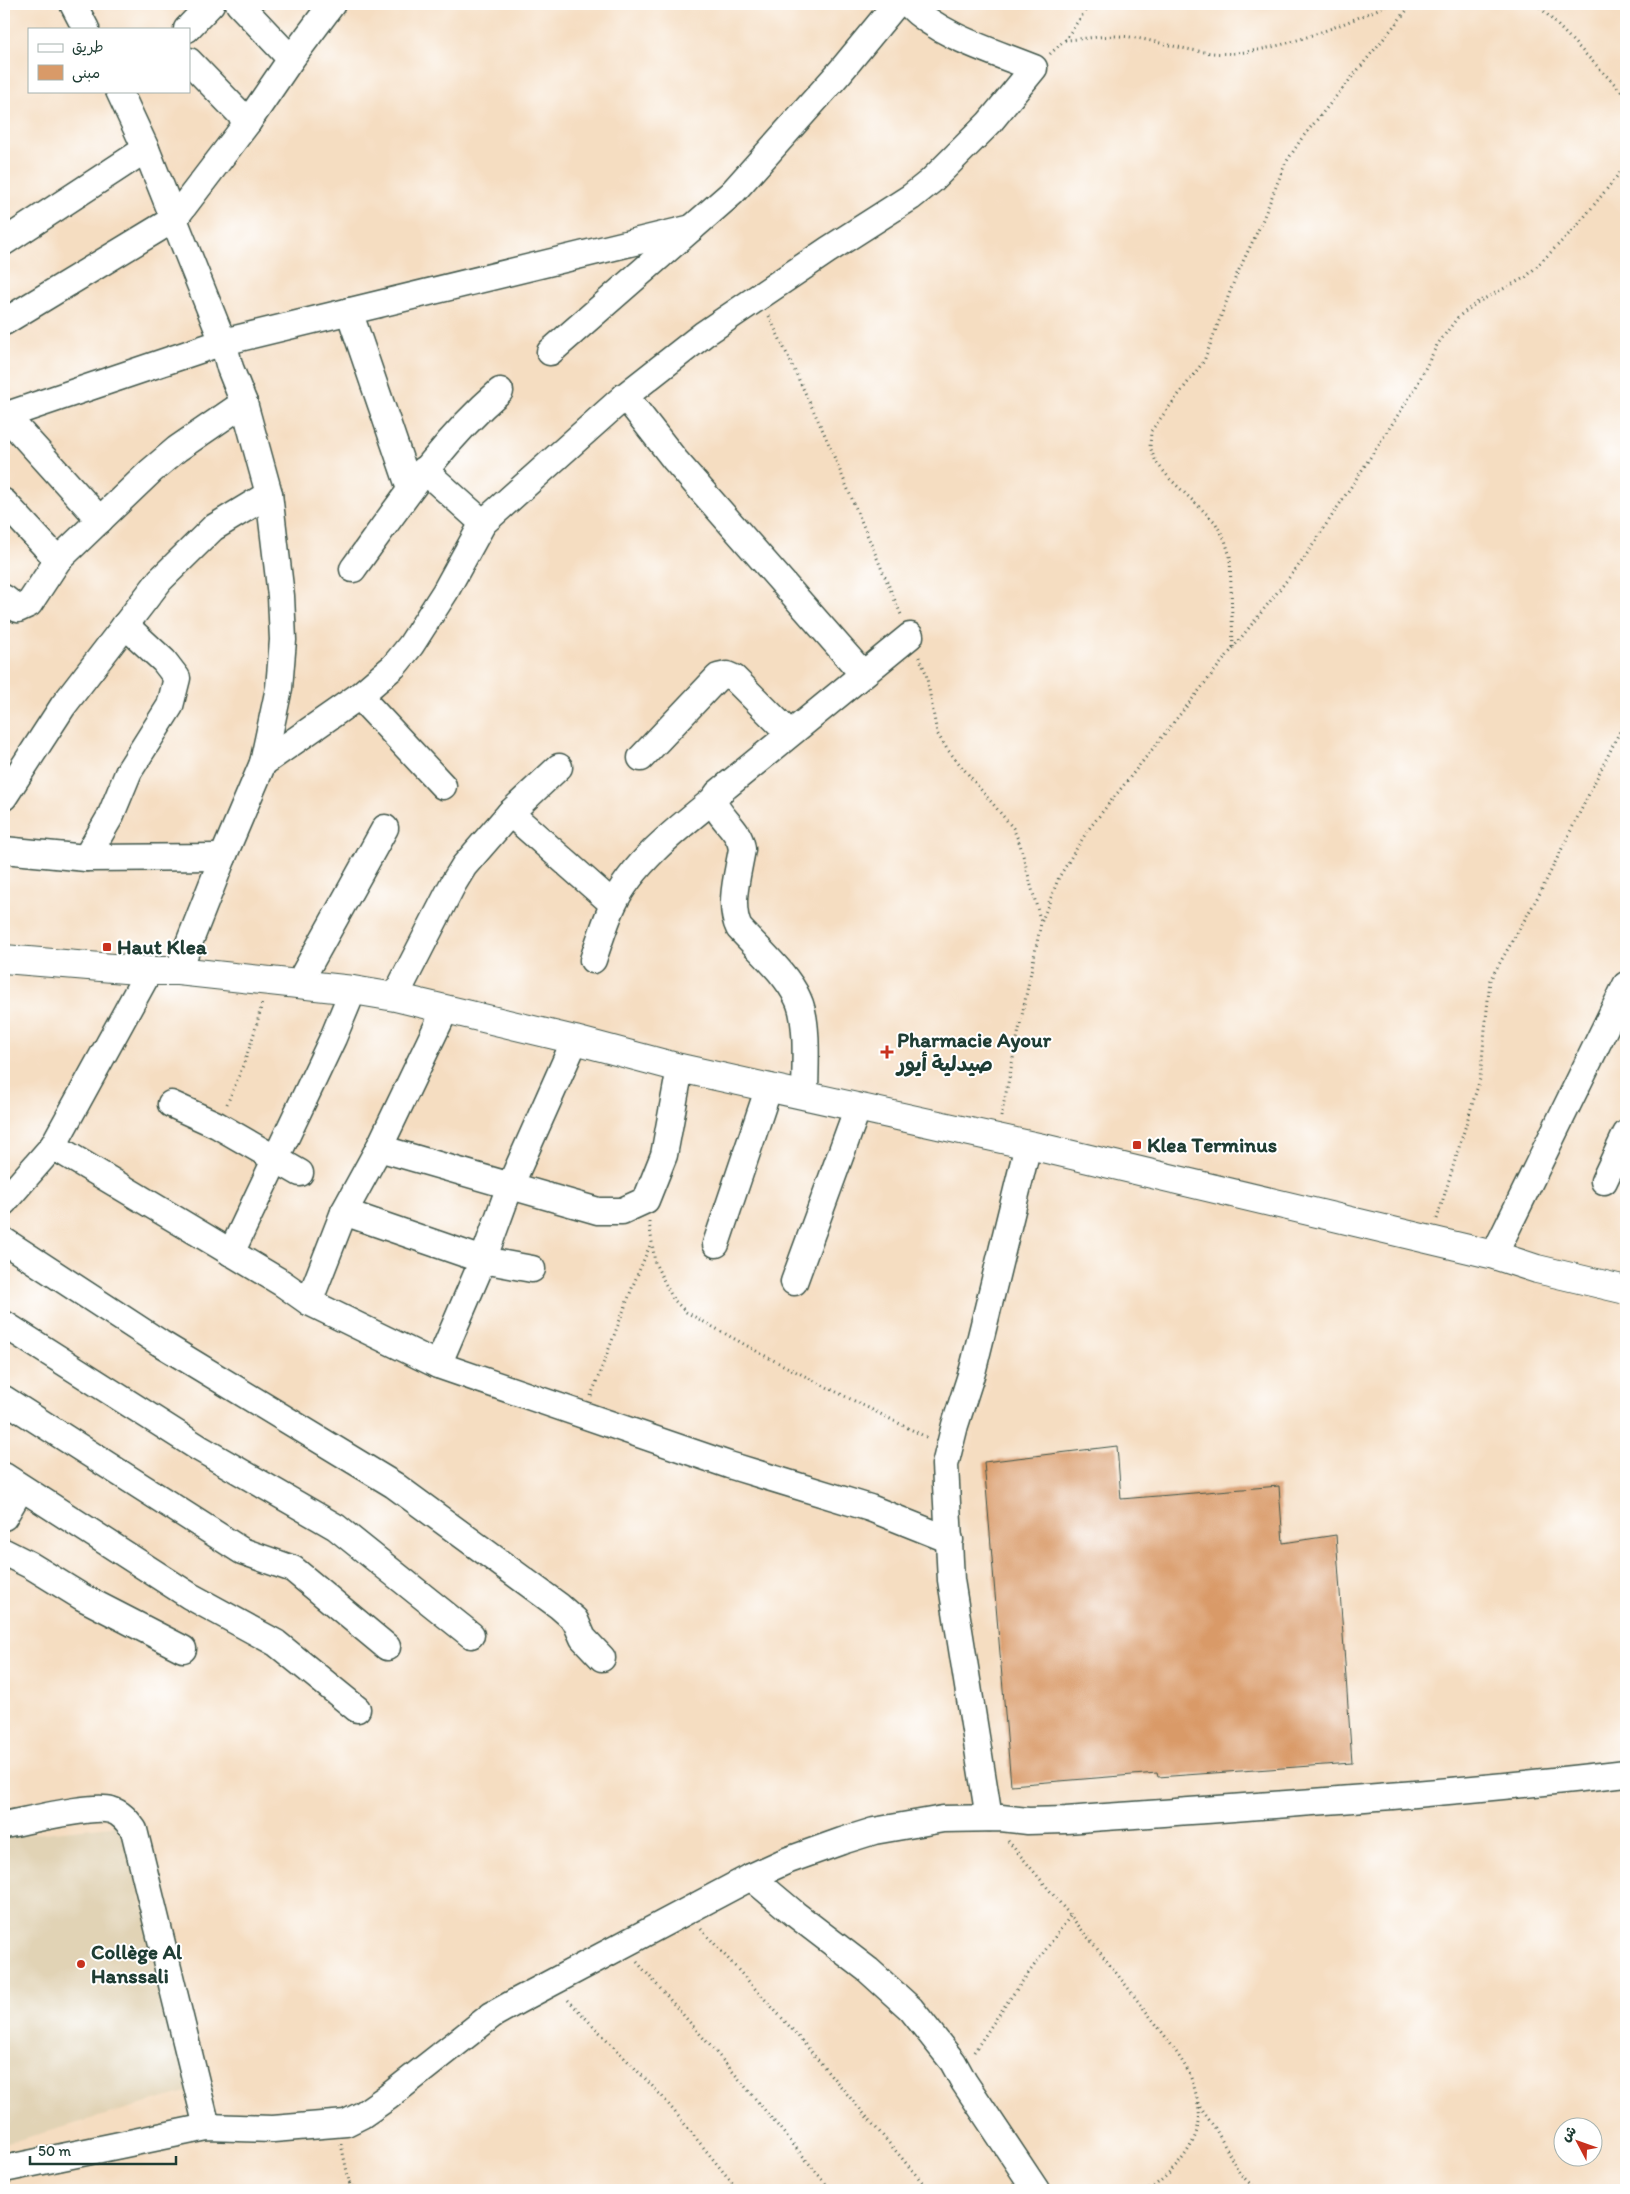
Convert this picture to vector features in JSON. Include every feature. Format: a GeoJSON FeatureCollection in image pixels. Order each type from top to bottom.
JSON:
{"type":"FeatureCollection","features":[{"type":"Feature","properties":{"kind":"main road"},"geometry":{"type":"LineString","coordinates":[[4,959],[149,971],[178,971],[299,983],[395,996],[445,1010],[576,1040],[680,1068],[997,1137],[1494,1255],[1537,1269],[1626,1290]]}},
{"type":"Feature","properties":{"kind":"street"},"geometry":{"type":"LineString","coordinates":[[187,28],[211,4]]}},
{"type":"Feature","properties":{"kind":"street"},"geometry":{"type":"LineString","coordinates":[[239,4],[291,59]]}},
{"type":"Feature","properties":{"kind":"street"},"geometry":{"type":"LineString","coordinates":[[4,322],[174,219],[248,122],[291,59],[332,4]]}},
{"type":"Feature","properties":{"kind":"street"},"geometry":{"type":"LineString","coordinates":[[550,352],[732,193],[840,72],[896,4]]}},
{"type":"Feature","properties":{"kind":"street"},"geometry":{"type":"LineString","coordinates":[[263,762],[359,696],[394,666],[411,645],[445,592],[483,523],[625,396],[704,334],[828,250],[911,197],[931,181],[988,123],[1034,68],[938,28],[920,16],[908,4]]}},
{"type":"Feature","properties":{"kind":"street"},"geometry":{"type":"LineString","coordinates":[[190,62],[248,122]]}},
{"type":"Feature","properties":{"kind":"street"},"geometry":{"type":"LineString","coordinates":[[120,92],[146,148],[223,342],[230,368],[244,404],[269,494],[281,596],[282,640],[279,688],[263,762],[178,971]]}},
{"type":"Feature","properties":{"kind":"street"},"geometry":{"type":"LineString","coordinates":[[4,242],[146,148]]}},
{"type":"Feature","properties":{"kind":"street"},"geometry":{"type":"LineString","coordinates":[[100,520],[5,416],[223,342],[692,228]]}},
{"type":"Feature","properties":{"kind":"street"},"geometry":{"type":"LineString","coordinates":[[349,312],[417,480],[483,523]]}},
{"type":"Feature","properties":{"kind":"street"},"geometry":{"type":"LineString","coordinates":[[353,569],[417,480],[486,403],[500,391]]}},
{"type":"Feature","properties":{"kind":"street"},"geometry":{"type":"LineString","coordinates":[[625,396],[675,460],[863,674]]}},
{"type":"Feature","properties":{"kind":"street"},"geometry":{"type":"LineString","coordinates":[[4,598],[18,609],[29,604],[58,560],[100,520],[177,449],[244,404]]}},
{"type":"Feature","properties":{"kind":"street"},"geometry":{"type":"LineString","coordinates":[[4,797],[63,706],[160,580],[213,528],[269,494]]}},
{"type":"Feature","properties":{"kind":"street"},"geometry":{"type":"LineString","coordinates":[[4,502],[58,560]]}},
{"type":"Feature","properties":{"kind":"street"},"geometry":{"type":"LineString","coordinates":[[86,858],[110,817],[129,771],[170,706],[176,678],[164,661],[125,626]]}},
{"type":"Feature","properties":{"kind":"street"},"geometry":{"type":"LineString","coordinates":[[593,960],[613,904],[636,870],[682,826],[714,800],[718,792],[910,636]]}},
{"type":"Feature","properties":{"kind":"street"},"geometry":{"type":"LineString","coordinates":[[641,758],[718,676],[727,675],[734,678],[789,733]]}},
{"type":"Feature","properties":{"kind":"street"},"geometry":{"type":"LineString","coordinates":[[359,696],[444,786]]}},
{"type":"Feature","properties":{"kind":"street"},"geometry":{"type":"LineString","coordinates":[[395,996],[460,872],[478,848],[510,813],[559,767]]}},
{"type":"Feature","properties":{"kind":"street"},"geometry":{"type":"LineString","coordinates":[[714,800],[716,810],[741,842],[742,849],[734,918],[739,928],[789,983],[799,1000],[804,1029],[806,1095]]}},
{"type":"Feature","properties":{"kind":"street"},"geometry":{"type":"LineString","coordinates":[[510,813],[613,904]]}},
{"type":"Feature","properties":{"kind":"street"},"geometry":{"type":"LineString","coordinates":[[299,983],[385,828]]}},
{"type":"Feature","properties":{"kind":"street"},"geometry":{"type":"LineString","coordinates":[[4,850],[86,858],[223,857]]}},
{"type":"Feature","properties":{"kind":"street"},"geometry":{"type":"LineString","coordinates":[[4,1202],[53,1146],[149,971]]}},
{"type":"Feature","properties":{"kind":"street"},"geometry":{"type":"LineString","coordinates":[[1494,1255],[1626,985]]}},
{"type":"Feature","properties":{"kind":"street"},"geometry":{"type":"LineString","coordinates":[[231,1253],[333,1038],[353,990]]}},
{"type":"Feature","properties":{"kind":"street"},"geometry":{"type":"LineString","coordinates":[[309,1302],[344,1212],[379,1148],[445,1010]]}},
{"type":"Feature","properties":{"kind":"street"},"geometry":{"type":"LineString","coordinates":[[438,1364],[483,1260],[510,1186],[576,1040]]}},
{"type":"Feature","properties":{"kind":"street"},"geometry":{"type":"LineString","coordinates":[[379,1148],[598,1210],[622,1211],[646,1200],[664,1155],[680,1068]]}},
{"type":"Feature","properties":{"kind":"street"},"geometry":{"type":"LineString","coordinates":[[716,1244],[769,1088]]}},
{"type":"Feature","properties":{"kind":"street"},"geometry":{"type":"LineString","coordinates":[[171,1104],[217,1125],[300,1174]]}},
{"type":"Feature","properties":{"kind":"street"},"geometry":{"type":"LineString","coordinates":[[794,1282],[858,1107]]}},
{"type":"Feature","properties":{"kind":"street"},"geometry":{"type":"LineString","coordinates":[[1604,1181],[1626,1134]]}},
{"type":"Feature","properties":{"kind":"street"},"geometry":{"type":"LineString","coordinates":[[989,1818],[951,1580],[945,1465],[973,1368],[1028,1145]]}},
{"type":"Feature","properties":{"kind":"street"},"geometry":{"type":"LineString","coordinates":[[53,1146],[282,1283],[309,1302],[438,1364],[729,1465],[870,1508],[950,1540]]}},
{"type":"Feature","properties":{"kind":"street"},"geometry":{"type":"LineString","coordinates":[[344,1212],[483,1260],[532,1269]]}},
{"type":"Feature","properties":{"kind":"street"},"geometry":{"type":"LineString","coordinates":[[4,1241],[160,1343],[394,1485],[559,1606],[575,1620],[583,1638],[602,1658]]}},
{"type":"Feature","properties":{"kind":"street"},"geometry":{"type":"LineString","coordinates":[[4,1324],[199,1448],[336,1527],[471,1635]]}},
{"type":"Feature","properties":{"kind":"street"},"geometry":{"type":"LineString","coordinates":[[4,1399],[242,1551],[293,1569],[387,1647]]}},
{"type":"Feature","properties":{"kind":"street"},"geometry":{"type":"LineString","coordinates":[[4,1516],[12,1482],[190,1596],[276,1643],[357,1709]]}},
{"type":"Feature","properties":{"kind":"street"},"geometry":{"type":"LineString","coordinates":[[4,1552],[30,1565],[82,1597],[183,1649]]}},
{"type":"Feature","properties":{"kind":"street"},"geometry":{"type":"LineString","coordinates":[[4,2169],[207,2127],[273,2129],[346,2123],[362,2115],[492,2015],[751,1877],[786,1861],[874,1831],[943,1819],[989,1818],[1028,1821],[1086,1818],[1388,1796],[1626,1773]]}},
{"type":"Feature","properties":{"kind":"street"},"geometry":{"type":"LineString","coordinates":[[4,1825],[90,1809],[111,1809],[125,1817],[134,1830],[207,2127]]}},
{"type":"Feature","properties":{"kind":"street"},"geometry":{"type":"LineString","coordinates":[[751,1877],[795,1914],[868,1970],[911,2009],[936,2038],[1036,2190]]}},
{"type":"Feature","properties":{"kind":"path"},"geometry":{"type":"LineString","coordinates":[[1034,68],[1065,40],[1090,4]]}},
{"type":"Feature","properties":{"kind":"path"},"geometry":{"type":"LineString","coordinates":[[1065,40],[1128,36],[1213,53],[1248,52],[1284,43],[1356,19],[1390,4]]}},
{"type":"Feature","properties":{"kind":"path"},"geometry":{"type":"LineString","coordinates":[[1233,648],[1230,556],[1226,540],[1215,522],[1170,479],[1156,462],[1150,447],[1151,431],[1204,361],[1236,276],[1261,224],[1285,164],[1302,138],[1412,4]]}},
{"type":"Feature","properties":{"kind":"path"},"geometry":{"type":"LineString","coordinates":[[1537,4],[1626,96]]}},
{"type":"Feature","properties":{"kind":"path"},"geometry":{"type":"LineString","coordinates":[[997,1137],[1041,923],[1058,877],[1088,830],[1303,560],[1415,389],[1437,345],[1458,317],[1478,302],[1526,277],[1542,263],[1576,226],[1626,162]]}},
{"type":"Feature","properties":{"kind":"path"},"geometry":{"type":"LineString","coordinates":[[760,296],[824,433],[926,673],[938,733],[947,749],[1013,828],[1020,844],[1041,923]]}},
{"type":"Feature","properties":{"kind":"path"},"geometry":{"type":"LineString","coordinates":[[1430,1241],[1480,1079],[1490,980],[1540,893],[1626,719]]}},
{"type":"Feature","properties":{"kind":"path"},"geometry":{"type":"LineString","coordinates":[[217,1125],[237,1082],[257,1024],[266,980]]}},
{"type":"Feature","properties":{"kind":"path"},"geometry":{"type":"LineString","coordinates":[[646,1200],[655,1263],[673,1299],[686,1312],[769,1358],[847,1395],[949,1449]]}},
{"type":"Feature","properties":{"kind":"path"},"geometry":{"type":"LineString","coordinates":[[584,1415],[617,1325],[651,1242]]}},
{"type":"Feature","properties":{"kind":"path"},"geometry":{"type":"LineString","coordinates":[[989,1818],[1071,1915],[1169,2042],[1189,2072],[1196,2092],[1199,2122],[1180,2162],[1164,2180],[1148,2190]]}},
{"type":"Feature","properties":{"kind":"path"},"geometry":{"type":"LineString","coordinates":[[686,1912],[790,2027],[929,2190]]}},
{"type":"Feature","properties":{"kind":"path"},"geometry":{"type":"LineString","coordinates":[[960,2073],[1006,2004],[1071,1915]]}},
{"type":"Feature","properties":{"kind":"path"},"geometry":{"type":"LineString","coordinates":[[623,1946],[734,2073],[831,2190]]}},
{"type":"Feature","properties":{"kind":"path"},"geometry":{"type":"LineString","coordinates":[[552,1983],[661,2095],[738,2190]]}},
{"type":"Feature","properties":{"kind":"path"},"geometry":{"type":"LineString","coordinates":[[1197,2102],[1215,2128],[1240,2174],[1257,2190]]}},
{"type":"Feature","properties":{"kind":"path"},"geometry":{"type":"LineString","coordinates":[[337,2124],[351,2190]]}},
{"type":"Feature","properties":{"kind":"path"},"geometry":{"type":"LineString","coordinates":[[349,2181],[357,2190]]}},
{"type":"Feature","properties":{"kind":"shaded area","name":"Collège Al Hanssali"},"geometry":{"type":"Polygon","coordinates":[[[121,1825],[193,2090],[4,2144],[4,1837],[121,1825]]]}},
{"type":"Feature","properties":{"kind":"building"},"geometry":{"type":"Polygon","coordinates":[[[1117,1446],[1121,1499],[1279,1486],[1283,1543],[1336,1535],[1352,1763],[1158,1777],[1157,1773],[1011,1785],[984,1462],[1117,1446]]]}},
{"type":"Feature","properties":{"kind":"place","name":"Haut Klea"},"geometry":{"type":"Point","coordinates":[107,947]}},
{"type":"Feature","properties":{"kind":"place","name":"Pharmacie Ayour صيدلية أيور"},"geometry":{"type":"Point","coordinates":[887,1052]}},
{"type":"Feature","properties":{"kind":"place","name":"Klea Terminus"},"geometry":{"type":"Point","coordinates":[1137,1145]}},
{"type":"Feature","properties":{"kind":"place","name":"Collège Al Hanssali"},"geometry":{"type":"Point","coordinates":[81,1964]}}]}
